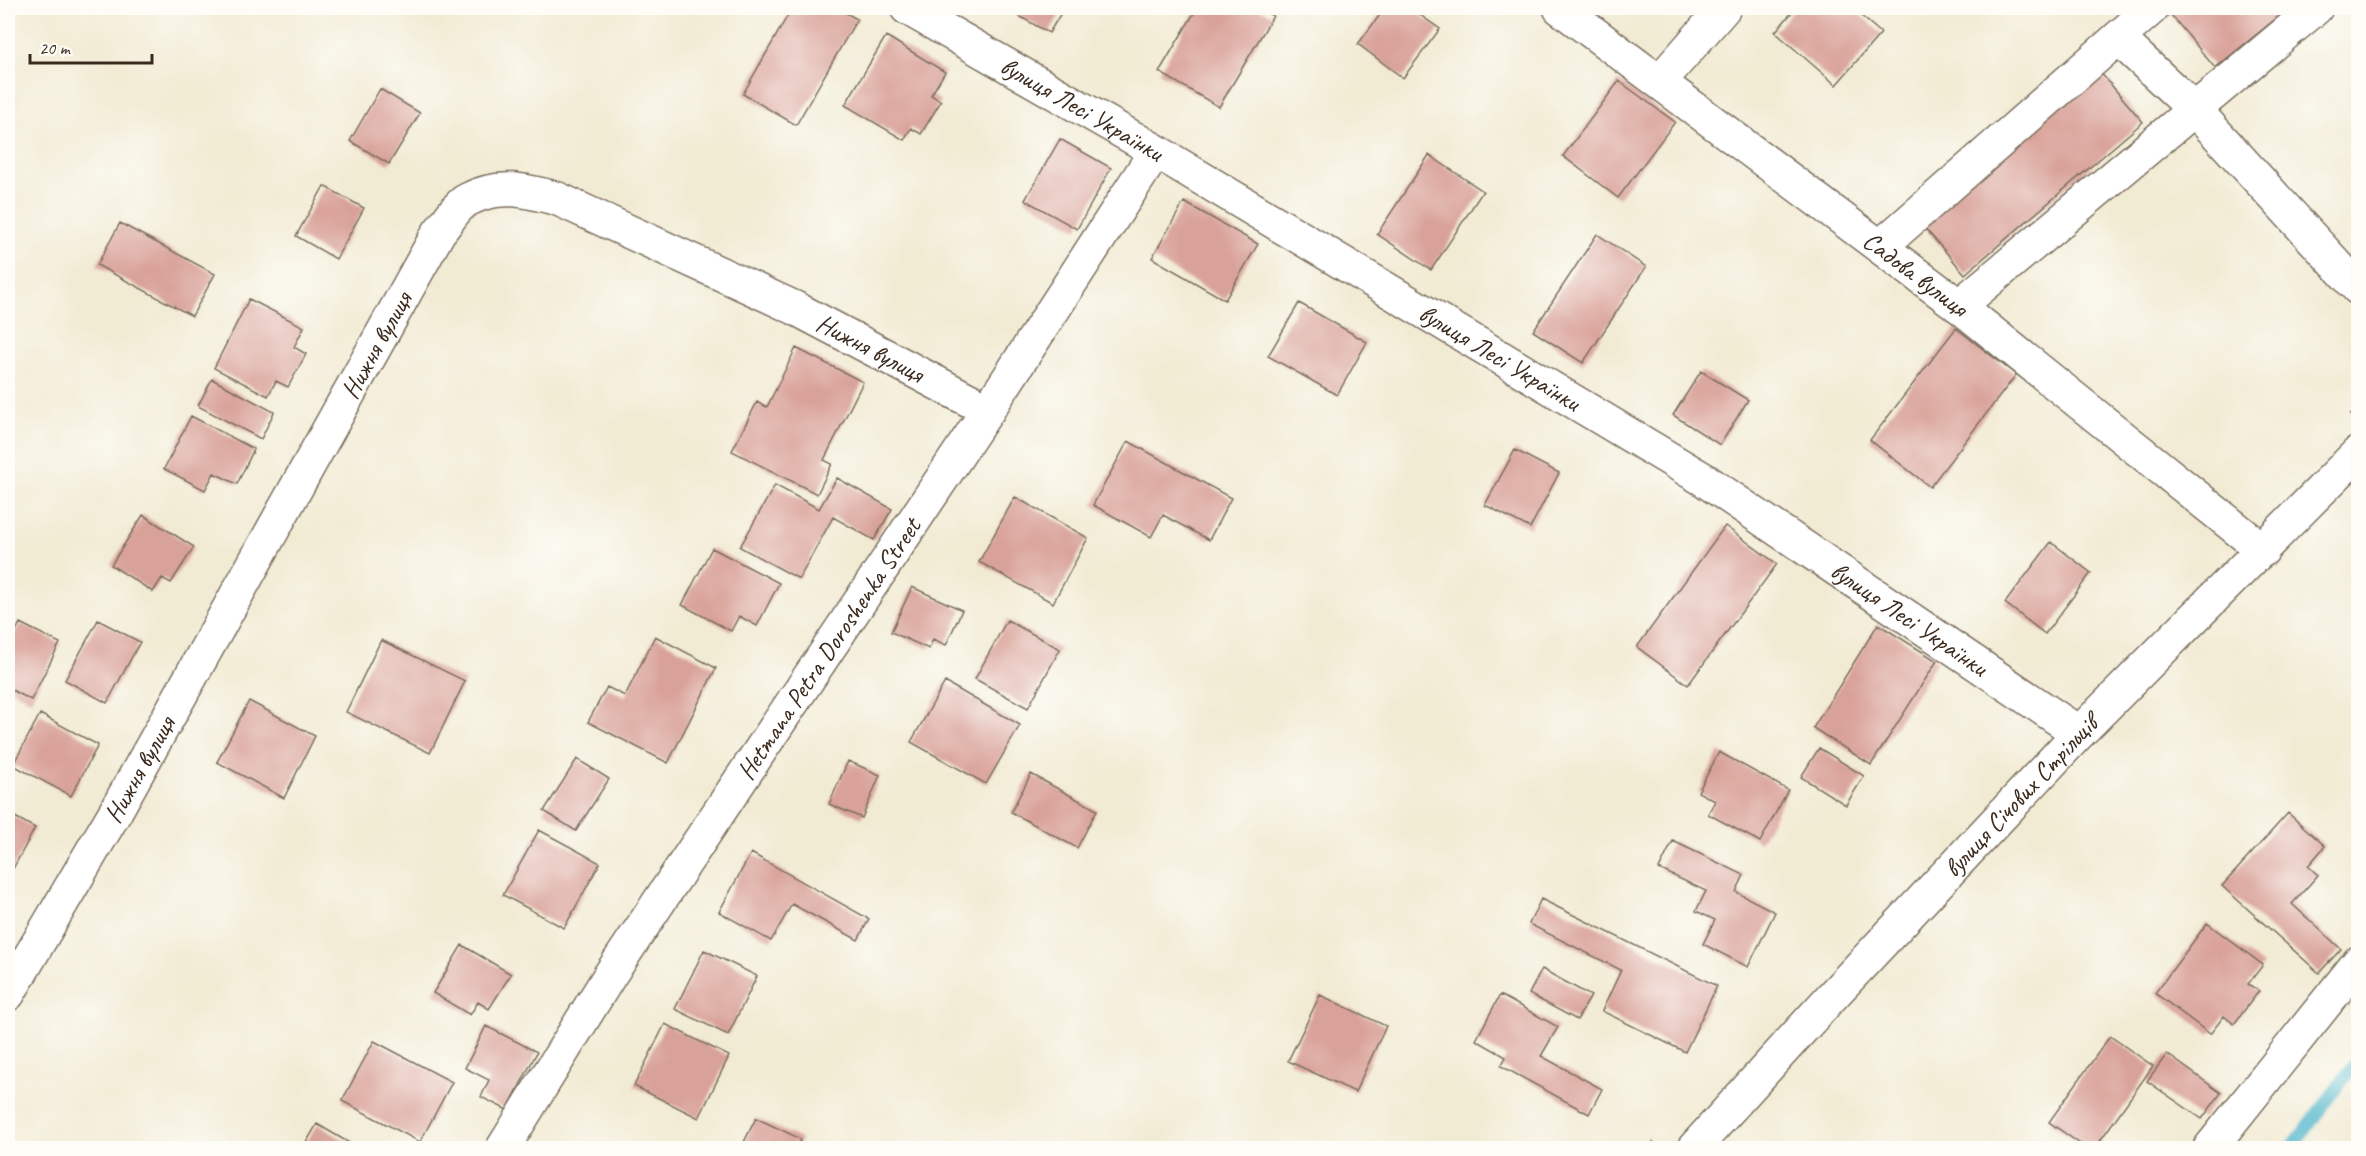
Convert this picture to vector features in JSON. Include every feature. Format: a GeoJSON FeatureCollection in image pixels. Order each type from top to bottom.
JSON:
{"type":"FeatureCollection","features":[{"type":"Feature","properties":{"kind":"street","name":"вулиця Лесі Українки"},"geometry":{"type":"LineString","coordinates":[[907,8],[1156,151],[1703,479],[2079,733]]}},
{"type":"Feature","properties":{"kind":"street","name":"Садова вулиця"},"geometry":{"type":"LineString","coordinates":[[1560,8],[1959,306],[2263,550]]}},
{"type":"Feature","properties":{"kind":"street"},"geometry":{"type":"LineString","coordinates":[[1660,81],[1724,8]]}},
{"type":"Feature","properties":{"kind":"street"},"geometry":{"type":"LineString","coordinates":[[1881,246],[2152,8]]}},
{"type":"Feature","properties":{"kind":"street"},"geometry":{"type":"LineString","coordinates":[[1959,306],[2316,8]]}},
{"type":"Feature","properties":{"kind":"street"},"geometry":{"type":"LineString","coordinates":[[2118,38],[2194,109],[2358,288]]}},
{"type":"Feature","properties":{"kind":"street","name":"Hetmana Petra Doroshenka Street"},"geometry":{"type":"LineString","coordinates":[[503,1149],[610,975],[988,410],[1156,151]]}},
{"type":"Feature","properties":{"kind":"street","name":"Нижня вулиця"},"geometry":{"type":"LineString","coordinates":[[8,994],[117,809],[439,232],[465,201],[494,190],[522,189],[558,199],[795,308],[988,410]]}},
{"type":"Feature","properties":{"kind":"street","name":"вулиця Січових Стрільців"},"geometry":{"type":"LineString","coordinates":[[1694,1149],[1834,994],[2079,733],[2358,453]]}},
{"type":"Feature","properties":{"kind":"street"},"geometry":{"type":"LineString","coordinates":[[2210,1149],[2358,963]]}},
{"type":"Feature","properties":{"kind":"building"},"geometry":{"type":"Polygon","coordinates":[[[792,8],[837,8],[857,19],[796,125],[743,94],[792,8]]]}},
{"type":"Feature","properties":{"kind":"building"},"geometry":{"type":"Polygon","coordinates":[[[1005,8],[1064,8],[1049,33],[1005,8]]]}},
{"type":"Feature","properties":{"kind":"building"},"geometry":{"type":"Polygon","coordinates":[[[1197,8],[1258,8],[1273,16],[1219,107],[1159,72],[1197,8]]]}},
{"type":"Feature","properties":{"kind":"building"},"geometry":{"type":"Polygon","coordinates":[[[1385,8],[1410,8],[1440,29],[1403,78],[1358,44],[1385,8]]]}},
{"type":"Feature","properties":{"kind":"building"},"geometry":{"type":"Polygon","coordinates":[[[1796,8],[1852,8],[1881,33],[1836,85],[1775,32],[1796,8]]]}},
{"type":"Feature","properties":{"kind":"building"},"geometry":{"type":"Polygon","coordinates":[[[2170,8],[2289,8],[2215,68],[2167,10],[2170,8]]]}},
{"type":"Feature","properties":{"kind":"building"},"geometry":{"type":"Polygon","coordinates":[[[886,36],[945,72],[931,95],[941,101],[921,134],[911,128],[904,140],[845,105],[886,36]]]}},
{"type":"Feature","properties":{"kind":"building"},"geometry":{"type":"Polygon","coordinates":[[[2093,64],[2143,122],[1965,274],[1915,217],[2093,64]]]}},
{"type":"Feature","properties":{"kind":"building"},"geometry":{"type":"Polygon","coordinates":[[[1619,81],[1675,122],[1618,198],[1563,156],[1619,81]]]}},
{"type":"Feature","properties":{"kind":"building"},"geometry":{"type":"Polygon","coordinates":[[[380,89],[420,113],[389,164],[350,141],[380,89]]]}},
{"type":"Feature","properties":{"kind":"building"},"geometry":{"type":"Polygon","coordinates":[[[1060,139],[1111,168],[1077,229],[1025,200],[1060,139]]]}},
{"type":"Feature","properties":{"kind":"building"},"geometry":{"type":"Polygon","coordinates":[[[1429,155],[1483,191],[1431,270],[1377,234],[1429,155]]]}},
{"type":"Feature","properties":{"kind":"building"},"geometry":{"type":"Polygon","coordinates":[[[324,186],[364,208],[336,259],[296,236],[324,186]]]}},
{"type":"Feature","properties":{"kind":"building"},"geometry":{"type":"Polygon","coordinates":[[[1184,202],[1258,244],[1225,300],[1152,258],[1184,202]]]}},
{"type":"Feature","properties":{"kind":"building"},"geometry":{"type":"Polygon","coordinates":[[[120,223],[215,274],[192,316],[97,265],[120,223]]]}},
{"type":"Feature","properties":{"kind":"building"},"geometry":{"type":"Polygon","coordinates":[[[1597,234],[1646,267],[1583,363],[1533,331],[1597,234]]]}},
{"type":"Feature","properties":{"kind":"building"},"geometry":{"type":"Polygon","coordinates":[[[249,299],[304,327],[294,347],[306,354],[288,387],[276,381],[268,396],[214,368],[249,299]]]}},
{"type":"Feature","properties":{"kind":"building"},"geometry":{"type":"Polygon","coordinates":[[[1299,303],[1367,342],[1337,395],[1268,356],[1299,303]]]}},
{"type":"Feature","properties":{"kind":"building"},"geometry":{"type":"Polygon","coordinates":[[[1956,328],[2016,375],[1930,487],[1870,440],[1956,328]]]}},
{"type":"Feature","properties":{"kind":"building"},"geometry":{"type":"Polygon","coordinates":[[[796,348],[863,382],[824,460],[832,464],[817,494],[732,451],[757,402],[767,407],[796,348]]]}},
{"type":"Feature","properties":{"kind":"building"},"geometry":{"type":"Polygon","coordinates":[[[1701,371],[1748,400],[1720,445],[1673,415],[1701,371]]]}},
{"type":"Feature","properties":{"kind":"building"},"geometry":{"type":"Polygon","coordinates":[[[212,379],[274,412],[261,439],[198,406],[212,379]]]}},
{"type":"Feature","properties":{"kind":"building"},"geometry":{"type":"Polygon","coordinates":[[[191,416],[254,449],[237,484],[214,473],[205,490],[164,469],[191,416]]]}},
{"type":"Feature","properties":{"kind":"building"},"geometry":{"type":"Polygon","coordinates":[[[1128,441],[1231,498],[1209,540],[1163,515],[1151,537],[1093,505],[1128,441]]]}},
{"type":"Feature","properties":{"kind":"building"},"geometry":{"type":"Polygon","coordinates":[[[1515,450],[1559,473],[1530,528],[1485,505],[1515,450]]]}},
{"type":"Feature","properties":{"kind":"building"},"geometry":{"type":"Polygon","coordinates":[[[837,478],[892,509],[874,540],[833,517],[799,579],[740,547],[775,485],[819,509],[837,478]]]}},
{"type":"Feature","properties":{"kind":"building"},"geometry":{"type":"Polygon","coordinates":[[[1015,497],[1088,538],[1053,603],[979,562],[1015,497]]]}},
{"type":"Feature","properties":{"kind":"building"},"geometry":{"type":"Polygon","coordinates":[[[143,515],[194,547],[171,583],[162,578],[153,592],[111,565],[143,515]]]}},
{"type":"Feature","properties":{"kind":"building"},"geometry":{"type":"Polygon","coordinates":[[[1725,526],[1777,564],[1688,685],[1637,647],[1725,526]]]}},
{"type":"Feature","properties":{"kind":"building"},"geometry":{"type":"Polygon","coordinates":[[[2051,542],[2091,573],[2045,634],[2005,603],[2051,542]]]}},
{"type":"Feature","properties":{"kind":"building"},"geometry":{"type":"Polygon","coordinates":[[[712,548],[779,583],[757,626],[739,616],[731,631],[682,605],[712,548]]]}},
{"type":"Feature","properties":{"kind":"building"},"geometry":{"type":"Polygon","coordinates":[[[912,587],[962,610],[946,645],[933,639],[929,649],[891,632],[912,587]]]}},
{"type":"Feature","properties":{"kind":"building"},"geometry":{"type":"Polygon","coordinates":[[[98,620],[140,642],[107,703],[65,680],[98,620]]]}},
{"type":"Feature","properties":{"kind":"building"},"geometry":{"type":"Polygon","coordinates":[[[1007,620],[1060,649],[1028,708],[975,679],[1007,620]]]}},
{"type":"Feature","properties":{"kind":"building"},"geometry":{"type":"Polygon","coordinates":[[[20,623],[60,643],[31,700],[8,688],[8,646],[20,623]]]}},
{"type":"Feature","properties":{"kind":"building"},"geometry":{"type":"Polygon","coordinates":[[[1878,624],[1937,661],[1871,765],[1813,728],[1878,624]]]}},
{"type":"Feature","properties":{"kind":"building"},"geometry":{"type":"Polygon","coordinates":[[[655,636],[716,668],[668,763],[588,722],[607,687],[625,696],[655,636]]]}},
{"type":"Feature","properties":{"kind":"building"},"geometry":{"type":"Polygon","coordinates":[[[381,640],[465,681],[430,753],[346,712],[381,640]]]}},
{"type":"Feature","properties":{"kind":"building"},"geometry":{"type":"Polygon","coordinates":[[[945,682],[1020,725],[986,784],[911,742],[945,682]]]}},
{"type":"Feature","properties":{"kind":"building"},"geometry":{"type":"Polygon","coordinates":[[[249,701],[315,736],[284,798],[217,762],[249,701]]]}},
{"type":"Feature","properties":{"kind":"building"},"geometry":{"type":"Polygon","coordinates":[[[40,714],[98,745],[71,796],[13,765],[40,714]]]}},
{"type":"Feature","properties":{"kind":"building"},"geometry":{"type":"Polygon","coordinates":[[[1819,748],[1864,776],[1846,805],[1801,777],[1819,748]]]}},
{"type":"Feature","properties":{"kind":"building"},"geometry":{"type":"Polygon","coordinates":[[[1719,752],[1788,790],[1760,842],[1708,814],[1715,801],[1698,792],[1719,752]]]}},
{"type":"Feature","properties":{"kind":"building"},"geometry":{"type":"Polygon","coordinates":[[[577,759],[609,779],[576,831],[544,811],[577,759]]]}},
{"type":"Feature","properties":{"kind":"building"},"geometry":{"type":"Polygon","coordinates":[[[848,761],[880,775],[862,818],[829,804],[848,761]]]}},
{"type":"Feature","properties":{"kind":"building"},"geometry":{"type":"Polygon","coordinates":[[[1031,774],[1097,810],[1077,848],[1011,812],[1031,774]]]}},
{"type":"Feature","properties":{"kind":"building"},"geometry":{"type":"Polygon","coordinates":[[[8,813],[35,828],[8,878],[8,813]]]}},
{"type":"Feature","properties":{"kind":"building"},"geometry":{"type":"Polygon","coordinates":[[[2288,813],[2325,846],[2308,866],[2318,875],[2292,904],[2341,949],[2319,973],[2222,886],[2288,813]]]}},
{"type":"Feature","properties":{"kind":"building"},"geometry":{"type":"Polygon","coordinates":[[[539,830],[600,863],[564,928],[503,895],[539,830]]]}},
{"type":"Feature","properties":{"kind":"building"},"geometry":{"type":"Polygon","coordinates":[[[1673,841],[1744,875],[1736,892],[1775,912],[1748,967],[1703,944],[1715,920],[1696,911],[1706,891],[1659,869],[1673,841]]]}},
{"type":"Feature","properties":{"kind":"building"},"geometry":{"type":"Polygon","coordinates":[[[751,853],[869,919],[858,940],[792,904],[771,941],[719,912],[751,853]]]}},
{"type":"Feature","properties":{"kind":"building"},"geometry":{"type":"Polygon","coordinates":[[[1541,899],[1717,986],[1685,1052],[1602,1011],[1621,970],[1529,924],[1541,899]]]}},
{"type":"Feature","properties":{"kind":"building"},"geometry":{"type":"Polygon","coordinates":[[[2207,923],[2263,965],[2248,984],[2259,991],[2234,1024],[2224,1016],[2210,1034],[2155,993],[2207,923]]]}},
{"type":"Feature","properties":{"kind":"building"},"geometry":{"type":"Polygon","coordinates":[[[462,945],[511,974],[489,1009],[478,1002],[470,1015],[433,993],[462,945]]]}},
{"type":"Feature","properties":{"kind":"building"},"geometry":{"type":"Polygon","coordinates":[[[704,950],[757,976],[728,1035],[675,1009],[704,950]]]}},
{"type":"Feature","properties":{"kind":"building"},"geometry":{"type":"Polygon","coordinates":[[[1542,969],[1591,996],[1577,1020],[1529,994],[1542,969]]]}},
{"type":"Feature","properties":{"kind":"building"},"geometry":{"type":"Polygon","coordinates":[[[1320,995],[1386,1026],[1355,1092],[1288,1061],[1320,995]]]}},
{"type":"Feature","properties":{"kind":"building"},"geometry":{"type":"Polygon","coordinates":[[[1500,995],[1558,1027],[1541,1056],[1602,1089],[1589,1114],[1501,1066],[1506,1057],[1476,1040],[1500,995]]]}},
{"type":"Feature","properties":{"kind":"building"},"geometry":{"type":"Polygon","coordinates":[[[665,1024],[729,1056],[699,1118],[634,1086],[665,1024]]]}},
{"type":"Feature","properties":{"kind":"building"},"geometry":{"type":"Polygon","coordinates":[[[486,1026],[537,1052],[507,1110],[481,1097],[489,1080],[465,1068],[486,1026]]]}},
{"type":"Feature","properties":{"kind":"building"},"geometry":{"type":"Polygon","coordinates":[[[2110,1036],[2153,1066],[2095,1148],[2086,1148],[2049,1122],[2110,1036]]]}},
{"type":"Feature","properties":{"kind":"building"},"geometry":{"type":"Polygon","coordinates":[[[374,1041],[452,1082],[420,1142],[342,1101],[374,1041]]]}},
{"type":"Feature","properties":{"kind":"building"},"geometry":{"type":"Polygon","coordinates":[[[2167,1054],[2221,1093],[2202,1119],[2147,1081],[2167,1054]]]}},
{"type":"Feature","properties":{"kind":"building"},"geometry":{"type":"Polygon","coordinates":[[[756,1118],[801,1139],[797,1148],[741,1148],[756,1118]]]}},
{"type":"Feature","properties":{"kind":"building"},"geometry":{"type":"Polygon","coordinates":[[[317,1124],[358,1148],[303,1148],[317,1124]]]}},
{"type":"Feature","properties":{"kind":"waterway"},"geometry":{"type":"LineString","coordinates":[[2291,1148],[2358,1060]]}}]}
